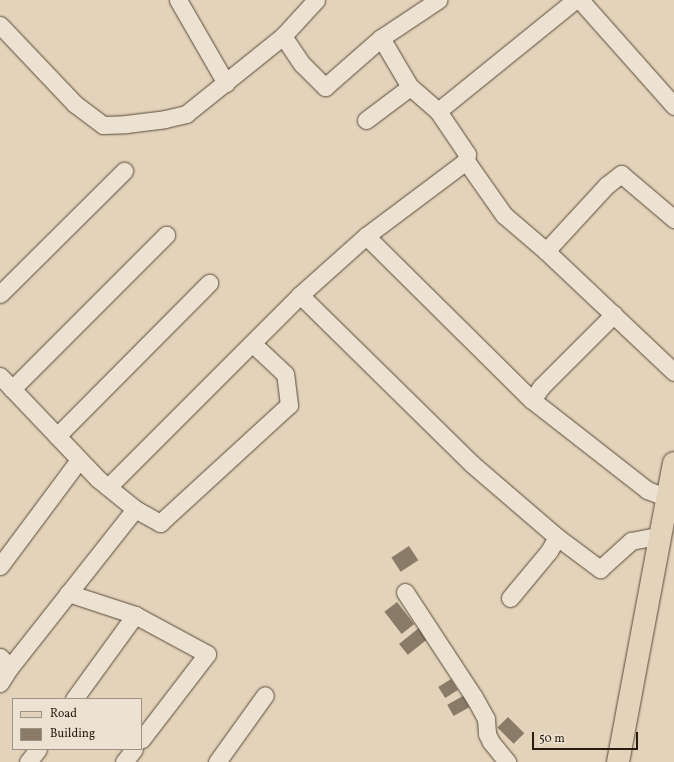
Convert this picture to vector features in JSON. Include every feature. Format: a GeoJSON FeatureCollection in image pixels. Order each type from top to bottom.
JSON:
{"type":"FeatureCollection","features":[{"type":"Feature","properties":{"kind":"main road"},"geometry":{"type":"LineString","coordinates":[[618,762],[674,463]]}},
{"type":"Feature","properties":{"kind":"street"},"geometry":{"type":"LineString","coordinates":[[178,0],[226,83]]}},
{"type":"Feature","properties":{"kind":"street"},"geometry":{"type":"LineString","coordinates":[[0,25],[75,104],[103,125],[126,124],[165,119],[186,114],[283,36],[316,0]]}},
{"type":"Feature","properties":{"kind":"street"},"geometry":{"type":"LineString","coordinates":[[283,36],[302,64],[325,87],[381,38],[438,0]]}},
{"type":"Feature","properties":{"kind":"street"},"geometry":{"type":"LineString","coordinates":[[438,111],[575,0]]}},
{"type":"Feature","properties":{"kind":"street"},"geometry":{"type":"LineString","coordinates":[[580,0],[674,106]]}},
{"type":"Feature","properties":{"kind":"street"},"geometry":{"type":"LineString","coordinates":[[381,38],[410,87],[438,111],[467,154],[466,161],[504,215],[546,251],[674,372]]}},
{"type":"Feature","properties":{"kind":"street"},"geometry":{"type":"LineString","coordinates":[[366,120],[410,87]]}},
{"type":"Feature","properties":{"kind":"street"},"geometry":{"type":"LineString","coordinates":[[108,487],[300,295],[366,236],[466,161]]}},
{"type":"Feature","properties":{"kind":"street"},"geometry":{"type":"LineString","coordinates":[[3,284],[124,171]]}},
{"type":"Feature","properties":{"kind":"street"},"geometry":{"type":"LineString","coordinates":[[546,251],[607,185],[621,174],[674,218]]}},
{"type":"Feature","properties":{"kind":"street"},"geometry":{"type":"LineString","coordinates":[[12,389],[166,235]]}},
{"type":"Feature","properties":{"kind":"street"},"geometry":{"type":"LineString","coordinates":[[366,236],[532,400],[647,490],[668,498]]}},
{"type":"Feature","properties":{"kind":"street"},"geometry":{"type":"LineString","coordinates":[[57,436],[209,284]]}},
{"type":"Feature","properties":{"kind":"street"},"geometry":{"type":"LineString","coordinates":[[300,295],[472,464],[557,537],[600,569],[631,541],[661,535]]}},
{"type":"Feature","properties":{"kind":"street"},"geometry":{"type":"LineString","coordinates":[[532,400],[541,387],[614,314]]}},
{"type":"Feature","properties":{"kind":"street"},"geometry":{"type":"LineString","coordinates":[[0,376],[79,460],[108,487],[135,509],[160,523],[290,405],[285,374],[252,343]]}},
{"type":"Feature","properties":{"kind":"street"},"geometry":{"type":"LineString","coordinates":[[0,566],[79,460]]}},
{"type":"Feature","properties":{"kind":"street"},"geometry":{"type":"LineString","coordinates":[[0,683],[5,662],[68,593],[135,509]]}},
{"type":"Feature","properties":{"kind":"street"},"geometry":{"type":"LineString","coordinates":[[510,598],[549,552],[557,537]]}},
{"type":"Feature","properties":{"kind":"street"},"geometry":{"type":"LineString","coordinates":[[405,592],[474,697],[486,719],[487,734],[491,742],[507,762]]}},
{"type":"Feature","properties":{"kind":"street"},"geometry":{"type":"LineString","coordinates":[[68,593],[135,615],[207,654],[142,739]]}},
{"type":"Feature","properties":{"kind":"street"},"geometry":{"type":"LineString","coordinates":[[75,698],[135,615]]}},
{"type":"Feature","properties":{"kind":"street"},"geometry":{"type":"LineString","coordinates":[[217,762],[265,696]]}},
{"type":"Feature","properties":{"kind":"street"},"geometry":{"type":"LineString","coordinates":[[28,762],[37,750]]}},
{"type":"Feature","properties":{"kind":"street"},"geometry":{"type":"LineString","coordinates":[[124,762],[133,750]]}},
{"type":"Feature","properties":{"kind":"building"},"geometry":{"type":"Polygon","coordinates":[[[409,546],[418,560],[401,572],[391,557],[409,546]]]}},
{"type":"Feature","properties":{"kind":"building"},"geometry":{"type":"Polygon","coordinates":[[[397,602],[414,624],[402,634],[384,612],[397,602]]]}},
{"type":"Feature","properties":{"kind":"building"},"geometry":{"type":"Polygon","coordinates":[[[420,627],[429,638],[408,655],[399,644],[420,627]]]}},
{"type":"Feature","properties":{"kind":"building"},"geometry":{"type":"Polygon","coordinates":[[[451,679],[458,690],[445,698],[438,687],[451,679]]]}},
{"type":"Feature","properties":{"kind":"building"},"geometry":{"type":"Polygon","coordinates":[[[463,696],[469,707],[454,716],[447,705],[463,696]]]}},
{"type":"Feature","properties":{"kind":"building"},"geometry":{"type":"Polygon","coordinates":[[[508,717],[524,733],[514,744],[497,728],[508,717]]]}}]}
